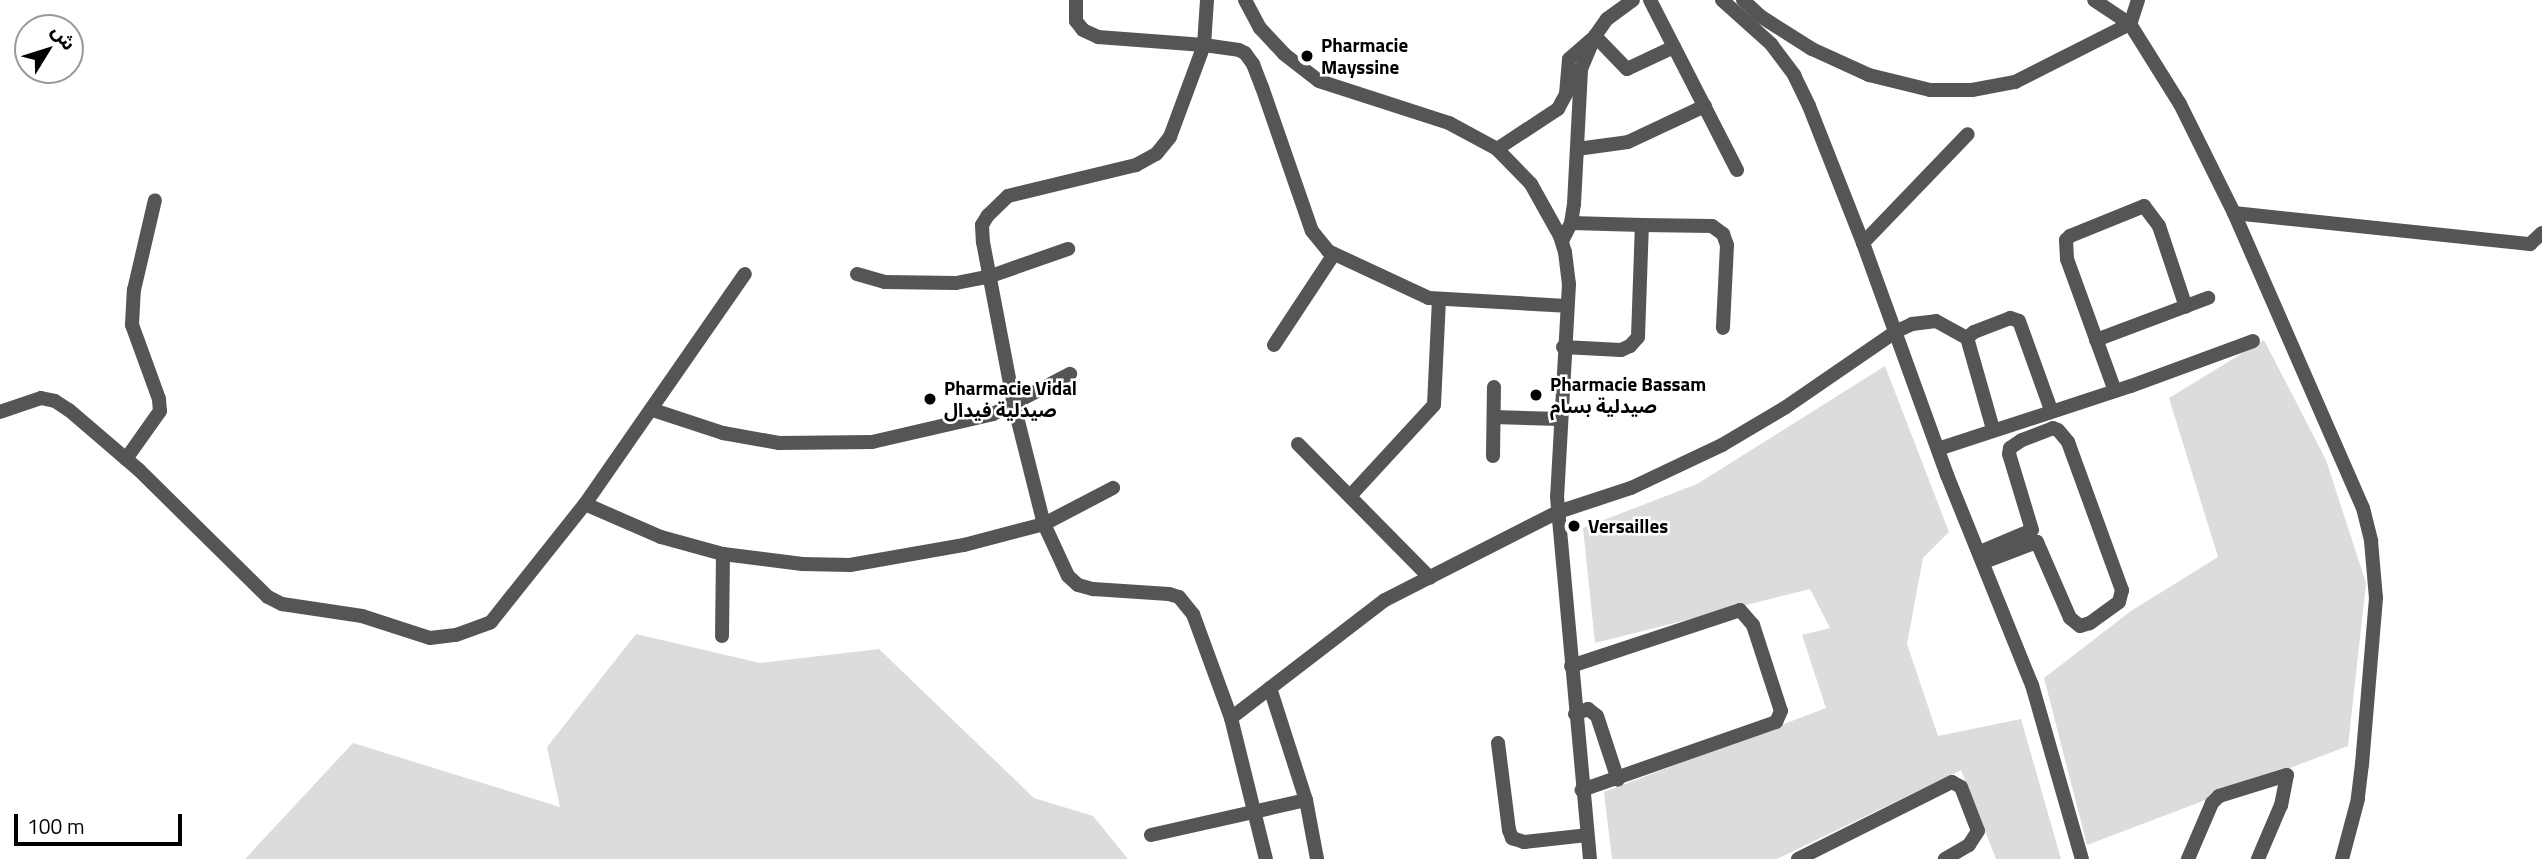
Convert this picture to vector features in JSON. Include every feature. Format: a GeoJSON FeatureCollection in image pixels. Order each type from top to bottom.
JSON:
{"type":"FeatureCollection","features":[{"type":"Feature","properties":{"kind":"street"},"geometry":{"type":"LineString","coordinates":[[1076,0],[1076,21],[1083,30],[1098,37],[1240,50],[1253,64],[1312,231],[1324,248],[1409,291],[1439,300],[1506,300],[1566,306]]}},
{"type":"Feature","properties":{"kind":"street"},"geometry":{"type":"LineString","coordinates":[[1207,0],[1204,45],[1170,137],[1151,159],[1008,196],[998,203],[982,225],[988,277],[1014,405],[1044,524],[1068,576],[1078,585],[1093,589],[1169,594],[1179,597],[1194,614],[1231,718],[1266,859]]}},
{"type":"Feature","properties":{"kind":"street"},"geometry":{"type":"LineString","coordinates":[[1244,0],[1260,28],[1277,47],[1319,81],[1449,123],[1497,149],[1531,184],[1548,210],[1562,241],[1569,284],[1563,347],[1558,512],[1590,859]]}},
{"type":"Feature","properties":{"kind":"street"},"geometry":{"type":"LineString","coordinates":[[1497,149],[1558,109],[1566,94],[1569,59],[1595,36],[1608,19],[1633,0]]}},
{"type":"Feature","properties":{"kind":"street"},"geometry":{"type":"LineString","coordinates":[[1650,0],[1737,170]]}},
{"type":"Feature","properties":{"kind":"street"},"geometry":{"type":"LineString","coordinates":[[1722,0],[1771,44],[1794,75],[1863,243],[1938,449],[2032,685],[2082,859]]}},
{"type":"Feature","properties":{"kind":"street"},"geometry":{"type":"LineString","coordinates":[[1743,0],[1760,16],[1812,49],[1869,75],[1930,90],[1972,90],[2015,82],[2130,24],[2138,0]]}},
{"type":"Feature","properties":{"kind":"street"},"geometry":{"type":"LineString","coordinates":[[2094,0],[2130,24],[2180,104],[2234,213],[2363,508],[2375,561],[2376,598],[2358,799],[2343,859]]}},
{"type":"Feature","properties":{"kind":"street"},"geometry":{"type":"LineString","coordinates":[[1595,36],[1627,69],[1674,47]]}},
{"type":"Feature","properties":{"kind":"street"},"geometry":{"type":"LineString","coordinates":[[1562,241],[1571,223],[1581,69],[1595,36]]}},
{"type":"Feature","properties":{"kind":"street"},"geometry":{"type":"LineString","coordinates":[[1577,149],[1628,142],[1704,106]]}},
{"type":"Feature","properties":{"kind":"street"},"geometry":{"type":"LineString","coordinates":[[1863,243],[1968,134]]}},
{"type":"Feature","properties":{"kind":"street"},"geometry":{"type":"LineString","coordinates":[[126,459],[160,411],[159,399],[132,325],[134,290],[155,200]]}},
{"type":"Feature","properties":{"kind":"street"},"geometry":{"type":"LineString","coordinates":[[2115,391],[2067,258],[2066,240],[2101,221],[2138,206],[2149,210],[2159,226],[2186,307]]}},
{"type":"Feature","properties":{"kind":"street"},"geometry":{"type":"LineString","coordinates":[[2234,213],[2530,244],[2542,233]]}},
{"type":"Feature","properties":{"kind":"street"},"geometry":{"type":"LineString","coordinates":[[1571,223],[1712,226],[1723,234],[1727,245],[1723,328]]}},
{"type":"Feature","properties":{"kind":"street"},"geometry":{"type":"LineString","coordinates":[[1563,347],[1621,350],[1630,346],[1638,337],[1642,225]]}},
{"type":"Feature","properties":{"kind":"street"},"geometry":{"type":"LineString","coordinates":[[857,274],[885,282],[928,284],[988,277],[1068,249]]}},
{"type":"Feature","properties":{"kind":"street"},"geometry":{"type":"LineString","coordinates":[[1274,345],[1335,254]]}},
{"type":"Feature","properties":{"kind":"street"},"geometry":{"type":"LineString","coordinates":[[0,412],[41,398],[55,401],[126,459],[268,597],[293,606],[362,616],[430,638],[456,635],[491,622],[585,504],[653,410],[745,274]]}},
{"type":"Feature","properties":{"kind":"street"},"geometry":{"type":"LineString","coordinates":[[2096,340],[2208,298]]}},
{"type":"Feature","properties":{"kind":"street"},"geometry":{"type":"LineString","coordinates":[[1351,495],[1434,405],[1439,300]]}},
{"type":"Feature","properties":{"kind":"street"},"geometry":{"type":"LineString","coordinates":[[1967,338],[1974,332],[2010,318],[2019,321],[2051,410]]}},
{"type":"Feature","properties":{"kind":"street"},"geometry":{"type":"LineString","coordinates":[[1231,718],[1385,600],[1558,512],[1632,488],[1722,445],[1797,401],[1895,332],[1912,324],[1936,321],[1967,338],[1993,429]]}},
{"type":"Feature","properties":{"kind":"street"},"geometry":{"type":"LineString","coordinates":[[1938,449],[2115,391],[2253,341]]}},
{"type":"Feature","properties":{"kind":"street"},"geometry":{"type":"LineString","coordinates":[[653,410],[723,433],[779,443],[872,442],[973,420],[1014,405],[1070,374]]}},
{"type":"Feature","properties":{"kind":"street"},"geometry":{"type":"LineString","coordinates":[[1493,456],[1494,387]]}},
{"type":"Feature","properties":{"kind":"street"},"geometry":{"type":"LineString","coordinates":[[1494,417],[1560,419]]}},
{"type":"Feature","properties":{"kind":"street"},"geometry":{"type":"LineString","coordinates":[[2053,428],[2058,430],[2068,442],[2122,590],[2119,602],[2090,624],[2080,626],[2070,618],[2037,542],[1982,557],[2032,530],[2009,454],[2010,448],[2022,440],[2053,428]]}},
{"type":"Feature","properties":{"kind":"street"},"geometry":{"type":"LineString","coordinates":[[1298,444],[1351,495],[1430,579]]}},
{"type":"Feature","properties":{"kind":"street"},"geometry":{"type":"LineString","coordinates":[[585,504],[661,537],[723,554],[802,564],[850,565],[964,545],[1044,524],[1113,488]]}},
{"type":"Feature","properties":{"kind":"street"},"geometry":{"type":"LineString","coordinates":[[722,636],[723,554]]}},
{"type":"Feature","properties":{"kind":"street"},"geometry":{"type":"LineString","coordinates":[[1571,666],[1733,611],[1745,613],[1753,625],[1781,711],[1776,722],[1618,780],[1582,790]]}},
{"type":"Feature","properties":{"kind":"street"},"geometry":{"type":"LineString","coordinates":[[1270,688],[1306,800],[1317,859]]}},
{"type":"Feature","properties":{"kind":"street"},"geometry":{"type":"LineString","coordinates":[[1575,714],[1588,709],[1597,716],[1618,780]]}},
{"type":"Feature","properties":{"kind":"street"},"geometry":{"type":"LineString","coordinates":[[1498,743],[1512,838],[1524,842],[1587,835]]}},
{"type":"Feature","properties":{"kind":"street"},"geometry":{"type":"LineString","coordinates":[[2188,859],[2212,803],[2219,796],[2287,775],[2281,805],[2258,859]]}},
{"type":"Feature","properties":{"kind":"street"},"geometry":{"type":"LineString","coordinates":[[1805,858],[1952,782],[1961,787],[1978,831],[1969,845],[1945,859]]}},
{"type":"Feature","properties":{"kind":"street"},"geometry":{"type":"LineString","coordinates":[[1151,835],[1306,800]]}},
{"type":"Feature","properties":{"kind":"shaded area"},"geometry":{"type":"Polygon","coordinates":[[[2264,340],[2326,460],[2366,583],[2348,746],[2087,845],[2044,678],[2131,611],[2218,557],[2169,398],[2264,340]]]}},
{"type":"Feature","properties":{"kind":"shaded area"},"geometry":{"type":"Polygon","coordinates":[[[1885,366],[1949,532],[1923,558],[1907,644],[1938,736],[2021,719],[2061,859],[1996,859],[1961,770],[1777,859],[1612,859],[1604,792],[1826,708],[1802,635],[1830,628],[1810,589],[1595,643],[1583,528],[1697,484],[1885,366]]]}},
{"type":"Feature","properties":{"kind":"shaded area"},"geometry":{"type":"Polygon","coordinates":[[[636,634],[760,663],[879,649],[1034,798],[1093,816],[1128,859],[245,859],[353,743],[560,807],[547,747],[636,634]]]}},
{"type":"Feature","properties":{"kind":"place","name":"Pharmacie Mayssine"},"geometry":{"type":"Point","coordinates":[1307,56]}},
{"type":"Feature","properties":{"kind":"place","name":"Pharmacie Bassam صيدلية بسام"},"geometry":{"type":"Point","coordinates":[1536,395]}},
{"type":"Feature","properties":{"kind":"place","name":"Pharmacie Vidal صيدلية فيدال"},"geometry":{"type":"Point","coordinates":[930,399]}},
{"type":"Feature","properties":{"kind":"place","name":"Versailles"},"geometry":{"type":"Point","coordinates":[1574,526]}}]}
